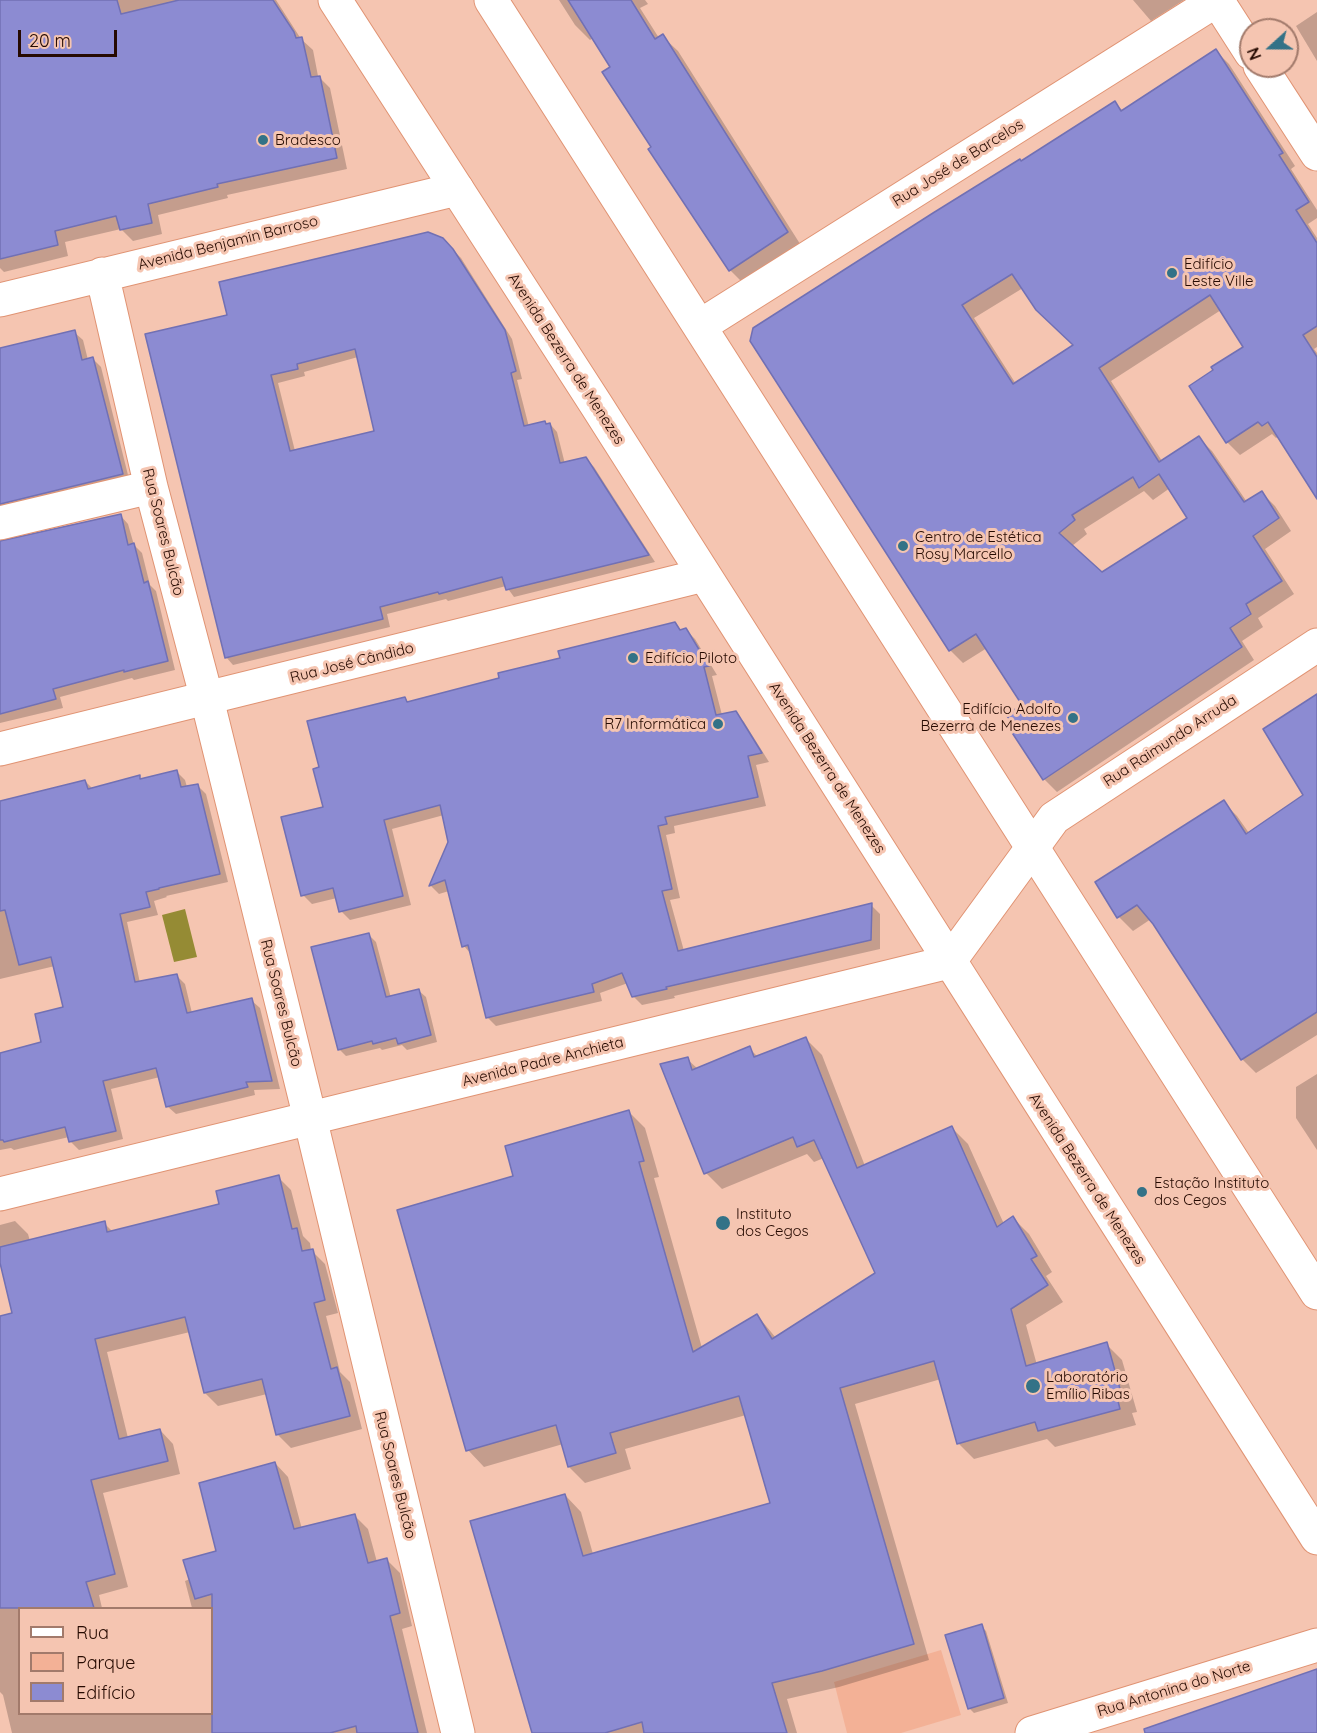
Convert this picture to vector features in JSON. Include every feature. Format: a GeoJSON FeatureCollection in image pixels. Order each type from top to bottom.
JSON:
{"type":"FeatureCollection","features":[{"type":"Feature","properties":{"kind":"street","name":"Avenida Bezerra de Menezes"},"geometry":{"type":"LineString","coordinates":[[335,0],[1317,1538]]}},
{"type":"Feature","properties":{"kind":"street"},"geometry":{"type":"LineString","coordinates":[[491,0],[1317,1293]]}},
{"type":"Feature","properties":{"kind":"street"},"geometry":{"type":"LineString","coordinates":[[1217,0],[1239,34]]}},
{"type":"Feature","properties":{"kind":"street","name":"Rua José de Barcelos"},"geometry":{"type":"LineString","coordinates":[[700,326],[1217,0]]}},
{"type":"Feature","properties":{"kind":"street"},"geometry":{"type":"LineString","coordinates":[[1268,78],[1317,154]]}},
{"type":"Feature","properties":{"kind":"street","name":"Avenida Benjamin Barroso"},"geometry":{"type":"LineString","coordinates":[[0,300],[457,189]]}},
{"type":"Feature","properties":{"kind":"street","name":"Rua Soares Bulcão"},"geometry":{"type":"LineString","coordinates":[[102,274],[152,487],[207,699],[310,1118],[458,1733]]}},
{"type":"Feature","properties":{"kind":"street"},"geometry":{"type":"LineString","coordinates":[[0,523],[152,487]]}},
{"type":"Feature","properties":{"kind":"street","name":"Rua José Cândido"},"geometry":{"type":"LineString","coordinates":[[0,750],[704,575]]}},
{"type":"Feature","properties":{"kind":"street","name":"Rua Raimundo Arruda"},"geometry":{"type":"LineString","coordinates":[[1033,848],[1054,818],[1317,645]]}},
{"type":"Feature","properties":{"kind":"street"},"geometry":{"type":"LineString","coordinates":[[949,962],[1033,848]]}},
{"type":"Feature","properties":{"kind":"street","name":"Avenida Padre Anchieta"},"geometry":{"type":"LineString","coordinates":[[0,1194],[949,962]]}},
{"type":"Feature","properties":{"kind":"street","name":"Rua Antonina do Norte"},"geometry":{"type":"LineString","coordinates":[[1032,1733],[1317,1645]]}},
{"type":"Feature","properties":{"kind":"green space"},"geometry":{"type":"Polygon","coordinates":[[[941,1650],[961,1715],[901,1733],[847,1733],[834,1682],[941,1650]]]}},
{"type":"Feature","properties":{"kind":"shaded area"},"geometry":{"type":"Polygon","coordinates":[[[185,909],[197,957],[174,962],[162,915],[185,909]]]}},
{"type":"Feature","properties":{"kind":"building"},"geometry":{"type":"Polygon","coordinates":[[[0,0],[117,0],[121,14],[179,0],[273,0],[296,38],[302,37],[311,77],[320,76],[337,158],[217,184],[218,187],[148,204],[152,223],[120,230],[116,216],[55,231],[58,245],[0,259],[0,0]]]}},
{"type":"Feature","properties":{"kind":"building"},"geometry":{"type":"Polygon","coordinates":[[[568,0],[631,0],[655,39],[663,34],[788,232],[729,271],[648,149],[651,147],[602,72],[610,67],[568,0]]]}},
{"type":"Feature","properties":{"kind":"building"},"geometry":{"type":"Polygon","coordinates":[[[1216,49],[1283,153],[1279,155],[1309,202],[1296,210],[1317,243],[1317,326],[1303,335],[1317,357],[1317,499],[1268,422],[1262,426],[1258,422],[1226,443],[1189,386],[1213,370],[1211,367],[1243,347],[1210,295],[1099,368],[1159,462],[1199,436],[1244,502],[1262,491],[1279,518],[1253,536],[1282,581],[1246,604],[1251,614],[1230,628],[1242,647],[1043,780],[1007,725],[1012,722],[1006,715],[1022,705],[976,634],[949,651],[750,341],[753,328],[1020,159],[1021,161],[1115,101],[1121,111],[1216,49]],[[1012,274],[962,305],[1013,384],[1073,345],[1036,310],[1012,274]],[[1159,474],[1139,488],[1133,477],[1072,515],[1075,520],[1059,533],[1102,572],[1187,518],[1159,474]]]}},
{"type":"Feature","properties":{"kind":"building"},"geometry":{"type":"Polygon","coordinates":[[[428,232],[443,238],[453,249],[505,330],[516,371],[511,373],[524,426],[545,421],[546,424],[550,423],[560,463],[586,457],[649,555],[506,590],[502,577],[439,594],[438,592],[380,607],[383,619],[225,658],[145,334],[227,315],[219,282],[428,232]],[[355,349],[297,364],[298,369],[271,375],[290,451],[374,431],[355,349]]]}},
{"type":"Feature","properties":{"kind":"building"},"geometry":{"type":"Polygon","coordinates":[[[75,330],[82,360],[93,357],[123,474],[0,504],[0,348],[75,330]]]}},
{"type":"Feature","properties":{"kind":"building"},"geometry":{"type":"Polygon","coordinates":[[[121,514],[128,545],[134,543],[144,583],[148,581],[168,661],[53,689],[56,699],[0,714],[0,541],[121,514]]]}},
{"type":"Feature","properties":{"kind":"building"},"geometry":{"type":"Polygon","coordinates":[[[675,622],[680,630],[686,628],[709,666],[704,667],[716,715],[736,711],[762,753],[748,756],[758,797],[665,817],[667,824],[658,826],[672,889],[662,891],[678,951],[872,903],[871,940],[666,987],[667,989],[632,997],[622,973],[592,984],[594,992],[486,1018],[468,945],[462,947],[445,880],[429,886],[448,842],[440,805],[384,820],[403,896],[339,912],[333,888],[301,896],[281,817],[323,807],[313,769],[319,767],[307,721],[405,697],[407,702],[499,678],[498,673],[560,658],[558,651],[675,622]]]}},
{"type":"Feature","properties":{"kind":"building"},"geometry":{"type":"Polygon","coordinates":[[[1317,694],[1317,1012],[1241,1060],[1153,924],[1137,905],[1117,918],[1095,882],[1224,800],[1246,834],[1303,795],[1263,729],[1317,694]]]}},
{"type":"Feature","properties":{"kind":"building"},"geometry":{"type":"Polygon","coordinates":[[[177,770],[181,787],[198,784],[220,874],[146,892],[150,907],[120,914],[135,982],[177,974],[187,1013],[252,998],[272,1081],[246,1082],[248,1087],[166,1107],[156,1068],[103,1081],[116,1131],[69,1142],[65,1127],[4,1142],[0,1140],[0,1053],[41,1042],[35,1014],[63,1007],[51,957],[19,965],[5,910],[0,911],[0,801],[85,780],[88,789],[140,775],[140,779],[177,770]]]}},
{"type":"Feature","properties":{"kind":"building"},"geometry":{"type":"Polygon","coordinates":[[[369,933],[386,997],[419,989],[431,1035],[398,1044],[396,1038],[373,1044],[372,1041],[338,1050],[311,947],[369,933]]]}},
{"type":"Feature","properties":{"kind":"building"},"geometry":{"type":"Polygon","coordinates":[[[806,1037],[857,1168],[952,1126],[997,1227],[1013,1216],[1037,1256],[1031,1259],[1048,1285],[1011,1309],[1026,1366],[1107,1342],[1122,1396],[1117,1397],[1120,1409],[1038,1431],[1035,1422],[957,1444],[934,1361],[840,1388],[914,1644],[772,1683],[787,1733],[644,1733],[642,1722],[605,1733],[532,1733],[470,1521],[565,1494],[583,1556],[770,1503],[739,1396],[610,1433],[616,1453],[568,1467],[556,1425],[466,1451],[397,1210],[513,1176],[505,1146],[629,1110],[644,1161],[639,1162],[693,1352],[757,1314],[772,1339],[875,1273],[814,1140],[797,1147],[793,1137],[704,1174],[660,1064],[688,1057],[692,1070],[750,1046],[754,1057],[806,1037]]]}},
{"type":"Feature","properties":{"kind":"building"},"geometry":{"type":"Polygon","coordinates":[[[279,1175],[292,1229],[297,1228],[302,1251],[313,1249],[325,1300],[314,1303],[331,1369],[337,1367],[350,1416],[276,1435],[262,1379],[204,1393],[185,1317],[95,1339],[119,1439],[160,1429],[168,1461],[91,1480],[115,1574],[86,1582],[94,1607],[0,1608],[0,1316],[12,1313],[0,1263],[0,1247],[105,1221],[107,1232],[219,1204],[216,1191],[279,1175]]]}},
{"type":"Feature","properties":{"kind":"building"},"geometry":{"type":"Polygon","coordinates":[[[275,1462],[294,1529],[355,1514],[368,1563],[387,1558],[400,1613],[390,1616],[418,1733],[357,1733],[356,1726],[330,1733],[212,1733],[212,1594],[195,1599],[183,1560],[216,1551],[199,1483],[275,1462]]]}},
{"type":"Feature","properties":{"kind":"building"},"geometry":{"type":"Polygon","coordinates":[[[982,1624],[1004,1698],[968,1709],[945,1635],[982,1624]]]}},
{"type":"Feature","properties":{"kind":"building"},"geometry":{"type":"Polygon","coordinates":[[[1317,1669],[1317,1733],[1145,1733],[1144,1729],[1317,1669]]]}},
{"type":"Feature","properties":{"kind":"place","name":"Bradesco"},"geometry":{"type":"Point","coordinates":[263,140]}},
{"type":"Feature","properties":{"kind":"place","name":"Edifício Leste Ville"},"geometry":{"type":"Point","coordinates":[1172,273]}},
{"type":"Feature","properties":{"kind":"place","name":"Centro de Estética Rosy Marcello"},"geometry":{"type":"Point","coordinates":[903,546]}},
{"type":"Feature","properties":{"kind":"place","name":"Edifício Piloto"},"geometry":{"type":"Point","coordinates":[633,658]}},
{"type":"Feature","properties":{"kind":"place","name":"Edifício Adolfo Bezerra de Menezes"},"geometry":{"type":"Point","coordinates":[1073,718]}},
{"type":"Feature","properties":{"kind":"place","name":"R7 Informática"},"geometry":{"type":"Point","coordinates":[718,724]}},
{"type":"Feature","properties":{"kind":"place","name":"Estação Instituto dos Cegos"},"geometry":{"type":"Point","coordinates":[1142,1192]}},
{"type":"Feature","properties":{"kind":"place","name":"Instituto dos Cegos"},"geometry":{"type":"Point","coordinates":[723,1223]}},
{"type":"Feature","properties":{"kind":"place","name":"Laboratório Emílio Ribas"},"geometry":{"type":"Point","coordinates":[1033,1386]}}]}
